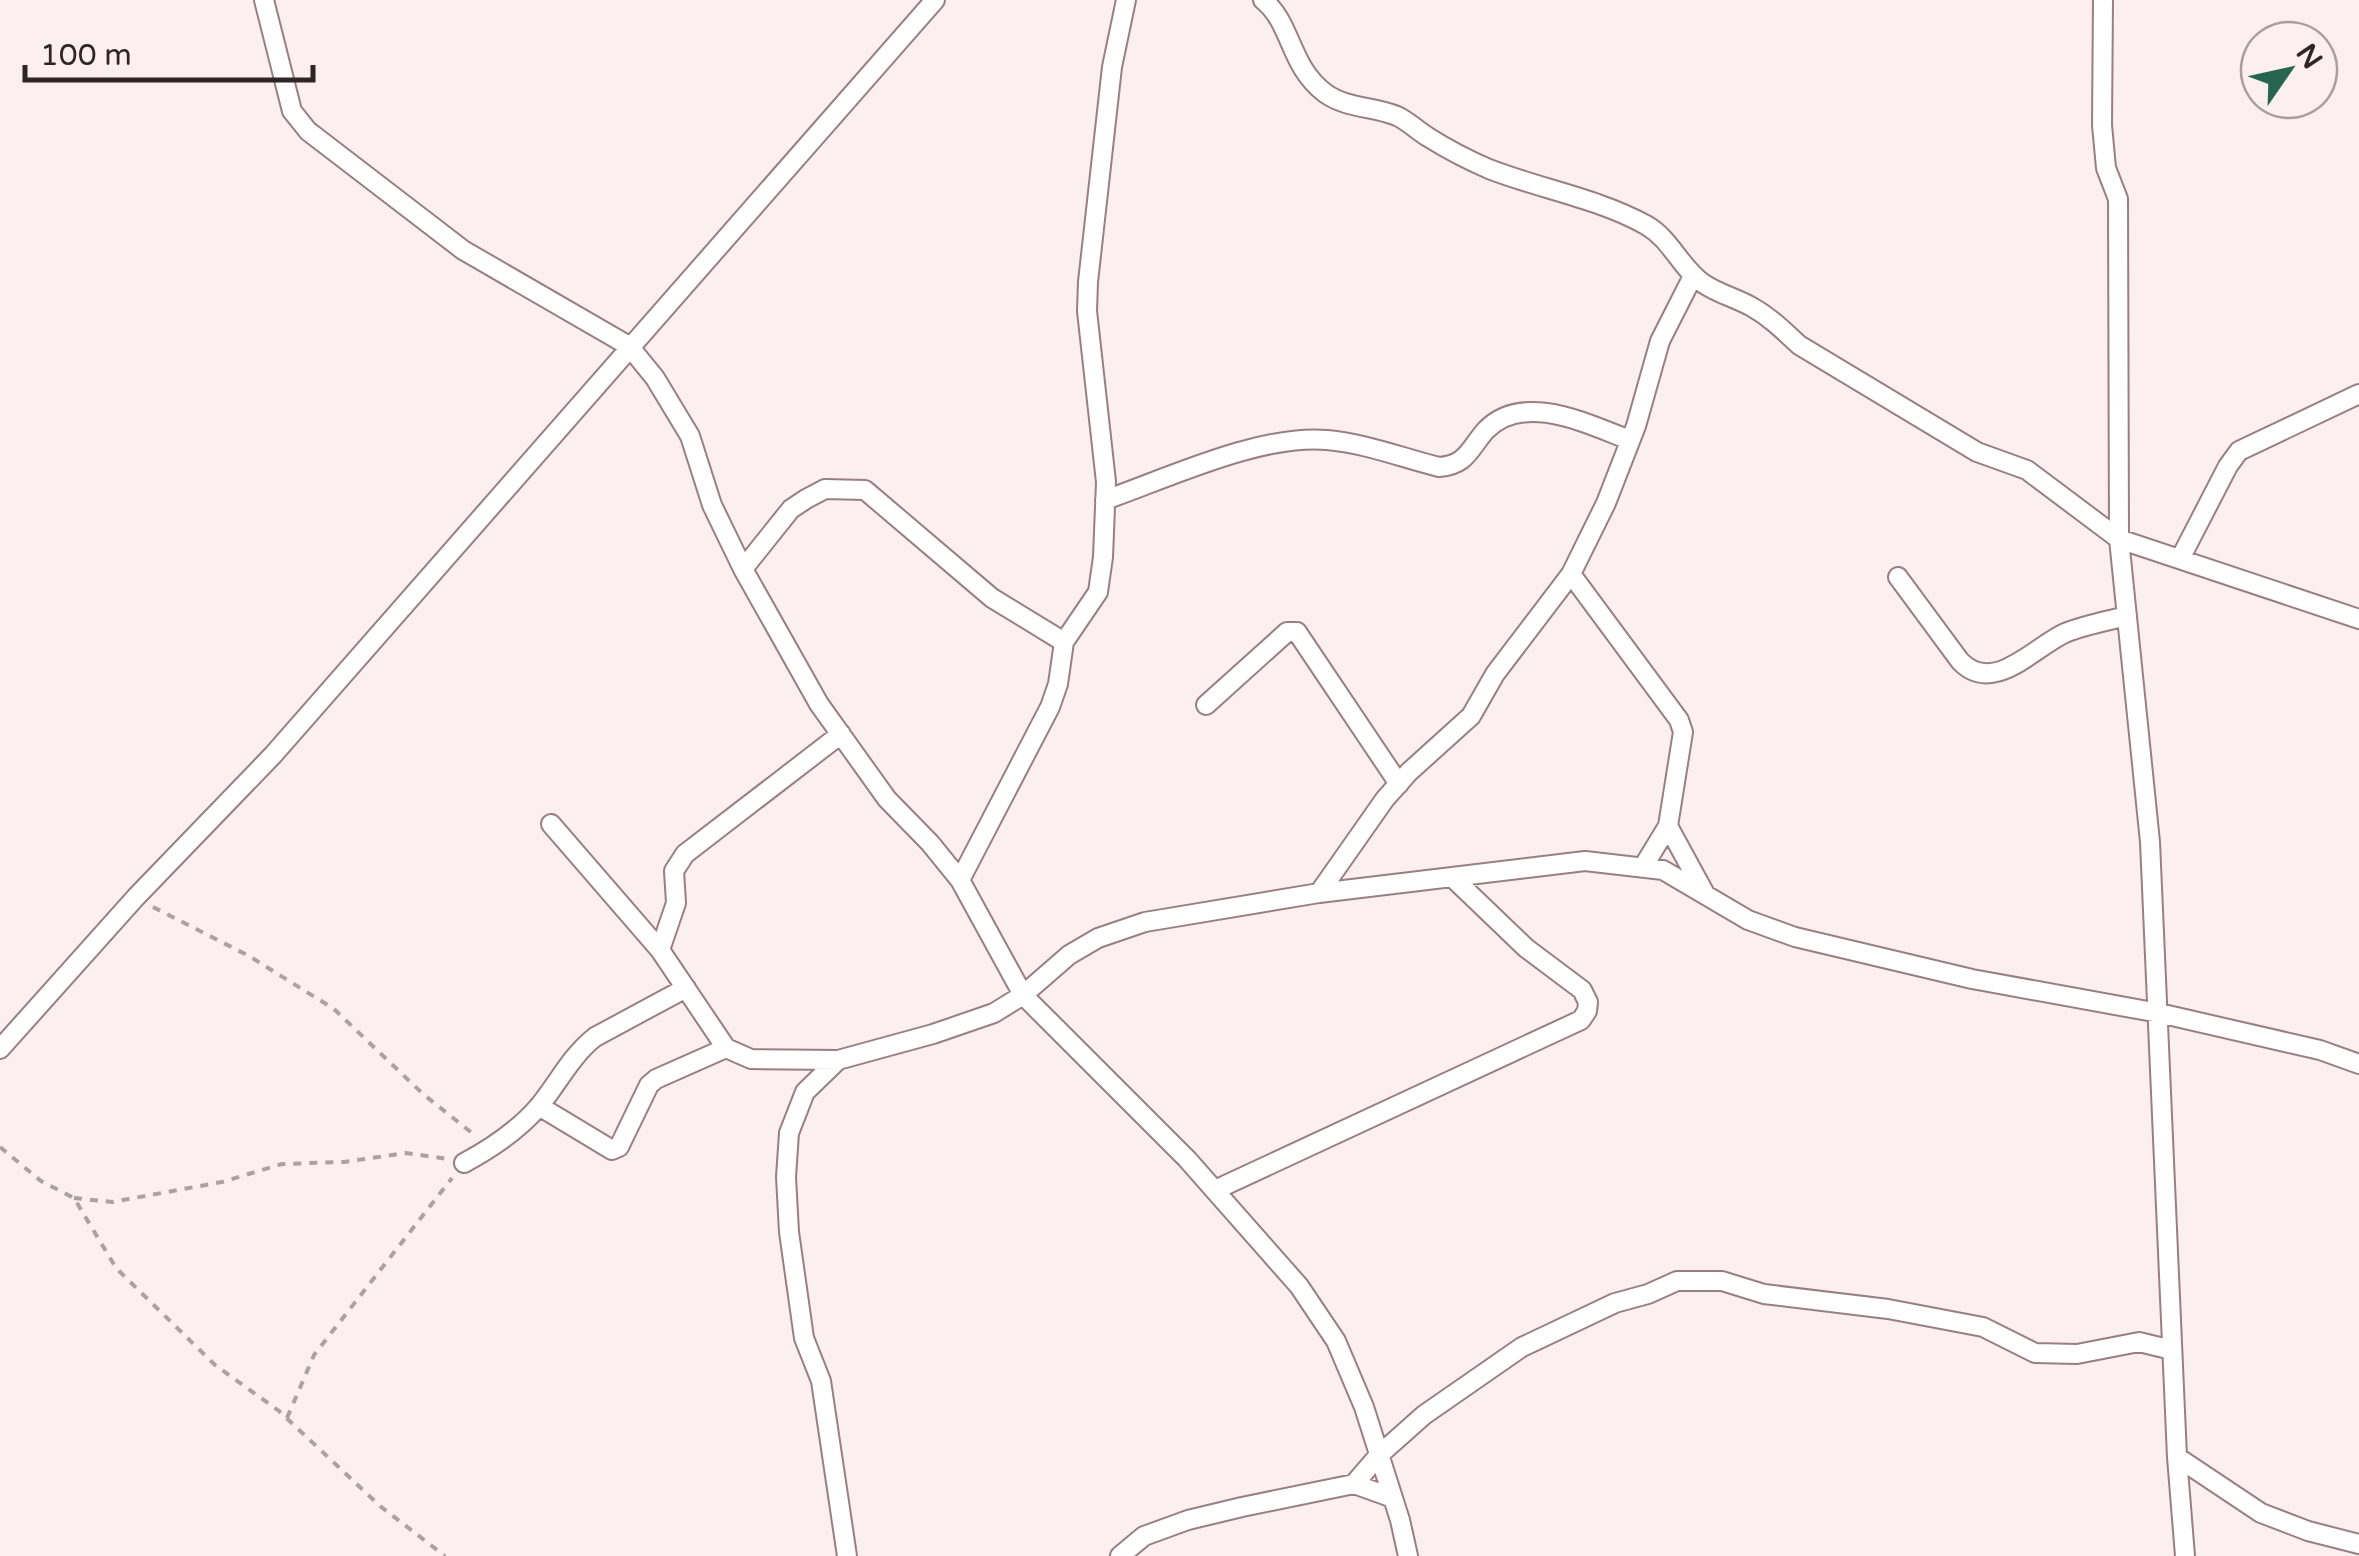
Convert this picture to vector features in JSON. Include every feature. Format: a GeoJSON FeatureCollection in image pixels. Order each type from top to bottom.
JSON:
{"type":"FeatureCollection","features":[{"type":"Feature","properties":{"kind":"street"},"geometry":{"type":"LineString","coordinates":[[264,0],[292,111],[308,132],[462,250],[629,346],[673,404],[690,436],[712,504],[743,569],[819,704],[888,800],[960,880],[1024,996],[1215,1190],[1300,1286],[1336,1341],[1364,1407],[1408,1556]]}},
{"type":"Feature","properties":{"kind":"street"},"geometry":{"type":"LineString","coordinates":[[0,1050],[136,898],[273,755],[935,0]]}},
{"type":"Feature","properties":{"kind":"street"},"geometry":{"type":"LineString","coordinates":[[960,880],[1050,707],[1064,642],[1098,592],[1105,500],[1087,311],[1088,282],[1112,67],[1126,0]]}},
{"type":"Feature","properties":{"kind":"street"},"geometry":{"type":"LineString","coordinates":[[1263,0],[1278,14],[1294,55],[1312,81],[1344,104],[1400,117],[1425,135],[1488,168],[1645,224],[1667,242],[1694,276],[1717,292],[1750,306],[1800,344],[1977,452],[2027,470],[2119,539],[2359,618]]}},
{"type":"Feature","properties":{"kind":"street"},"geometry":{"type":"LineString","coordinates":[[2103,0],[2102,125],[2106,168],[2118,199],[2119,539],[2144,766],[2159,1013],[2177,1457],[2186,1556]]}},
{"type":"Feature","properties":{"kind":"street"},"geometry":{"type":"LineString","coordinates":[[1319,893],[1399,784],[1471,716],[1496,674],[1572,574],[1630,440],[1660,341],[1694,276]]}},
{"type":"Feature","properties":{"kind":"street"},"geometry":{"type":"LineString","coordinates":[[2181,557],[2228,466],[2240,451],[2359,394]]}},
{"type":"Feature","properties":{"kind":"street"},"geometry":{"type":"LineString","coordinates":[[1105,500],[1251,448],[1279,442],[1326,440],[1439,467],[1452,466],[1466,460],[1486,431],[1512,415],[1536,412],[1565,416],[1630,440]]}},
{"type":"Feature","properties":{"kind":"street"},"geometry":{"type":"LineString","coordinates":[[743,569],[792,508],[825,489],[865,490],[992,598],[1064,642]]}},
{"type":"Feature","properties":{"kind":"street"},"geometry":{"type":"LineString","coordinates":[[1572,574],[1680,720],[1683,732],[1668,826],[1643,867]]}},
{"type":"Feature","properties":{"kind":"street"},"geometry":{"type":"LineString","coordinates":[[1898,577],[1960,661],[1969,671],[1980,674],[2008,670],[2066,632],[2127,616]]}},
{"type":"Feature","properties":{"kind":"street"},"geometry":{"type":"LineString","coordinates":[[1206,705],[1287,632],[1297,632],[1399,784]]}},
{"type":"Feature","properties":{"kind":"street"},"geometry":{"type":"LineString","coordinates":[[660,950],[676,903],[674,870],[686,854],[840,734]]}},
{"type":"Feature","properties":{"kind":"street"},"geometry":{"type":"LineString","coordinates":[[552,824],[660,950],[726,1048],[752,1060],[838,1060],[994,1013],[1024,996],[1069,955],[1145,922],[1319,893],[1585,862],[1663,870],[1748,920],[1794,936],[1972,979],[2159,1013],[2320,1050],[2359,1064]]}},
{"type":"Feature","properties":{"kind":"street"},"geometry":{"type":"LineString","coordinates":[[1668,826],[1704,894]]}},
{"type":"Feature","properties":{"kind":"street"},"geometry":{"type":"LineString","coordinates":[[1215,1190],[1581,1020],[1588,1002],[1582,990],[1526,948],[1452,877]]}},
{"type":"Feature","properties":{"kind":"street"},"geometry":{"type":"LineString","coordinates":[[464,1164],[491,1148],[539,1106],[583,1046],[686,988]]}},
{"type":"Feature","properties":{"kind":"street"},"geometry":{"type":"LineString","coordinates":[[539,1106],[612,1150],[619,1146],[656,1079],[726,1048]]}},
{"type":"Feature","properties":{"kind":"street"},"geometry":{"type":"LineString","coordinates":[[781,1059],[792,1068],[805,1092]]}},
{"type":"Feature","properties":{"kind":"street"},"geometry":{"type":"LineString","coordinates":[[838,1060],[805,1092],[789,1133],[786,1177],[788,1232],[804,1338],[820,1381],[847,1556]]}},
{"type":"Feature","properties":{"kind":"street"},"geometry":{"type":"LineString","coordinates":[[1354,1484],[1424,1414],[1522,1346],[1615,1303],[1677,1281],[1722,1281],[1764,1294],[1888,1309],[1982,1327],[2035,1354],[2077,1354],[2139,1342],[2172,1350]]}},
{"type":"Feature","properties":{"kind":"street"},"geometry":{"type":"LineString","coordinates":[[2177,1457],[2261,1513],[2359,1544]]}},
{"type":"Feature","properties":{"kind":"street"},"geometry":{"type":"LineString","coordinates":[[1120,1556],[1144,1536],[1188,1520],[1354,1484],[1393,1498]]}},
{"type":"Feature","properties":{"kind":"path"},"geometry":{"type":"LineString","coordinates":[[136,898],[250,956],[334,1009],[423,1094],[491,1148]]}},
{"type":"Feature","properties":{"kind":"path"},"geometry":{"type":"LineString","coordinates":[[0,1147],[40,1181],[74,1198],[112,1202],[222,1182],[282,1164],[406,1154],[437,1155],[464,1164],[314,1355],[287,1418]]}},
{"type":"Feature","properties":{"kind":"path"},"geometry":{"type":"LineString","coordinates":[[74,1198],[116,1268],[215,1365],[287,1418],[380,1506],[445,1556]]}}]}
